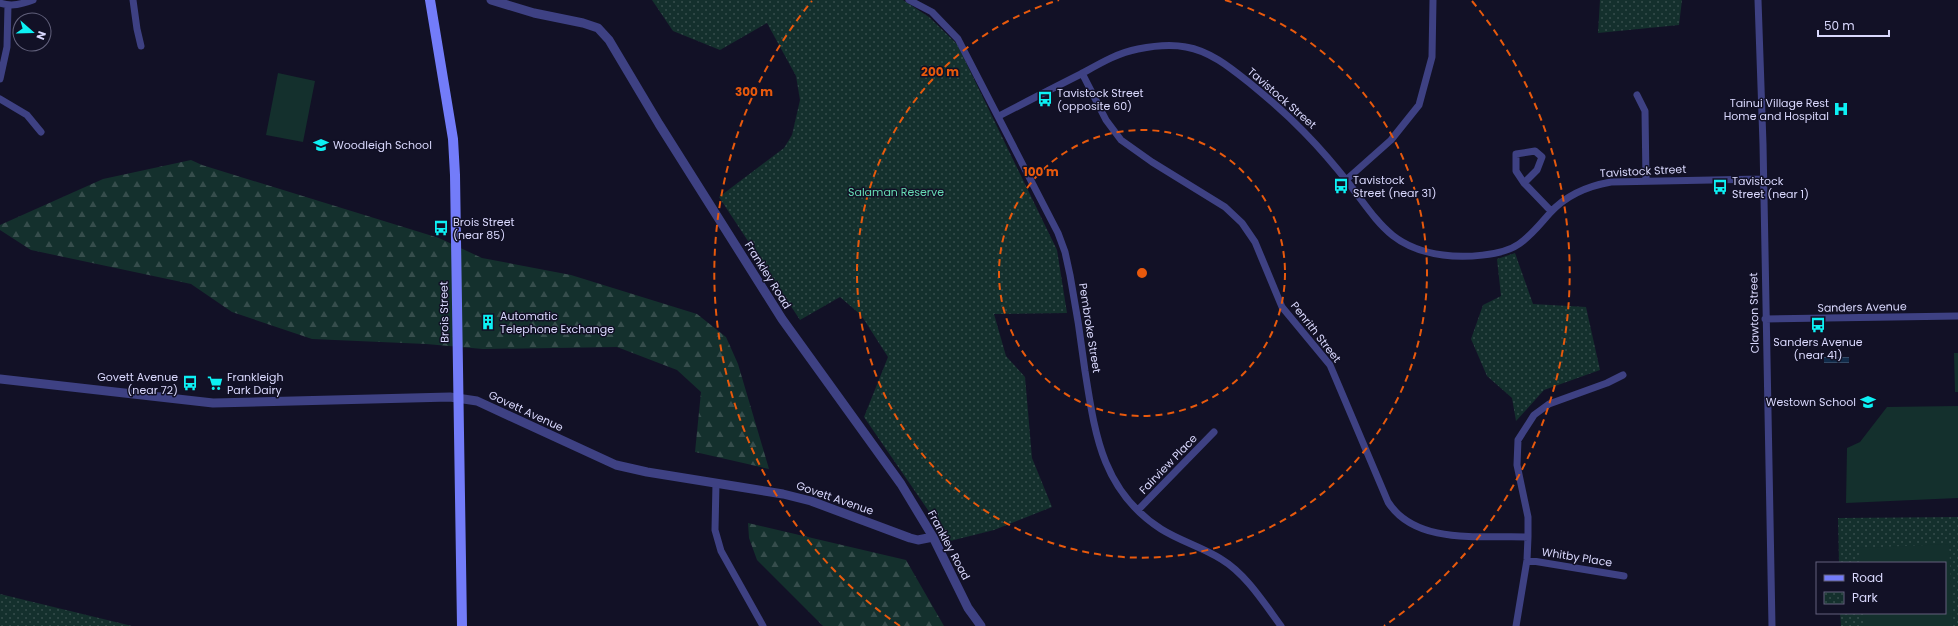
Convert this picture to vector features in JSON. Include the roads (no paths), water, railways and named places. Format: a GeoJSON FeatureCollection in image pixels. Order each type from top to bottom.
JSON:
{"type":"FeatureCollection","features":[{"type":"Feature","properties":{"kind":"main road","name":"Brois Street"},"geometry":{"type":"LineString","coordinates":[[430,0],[452,139],[462,626]]}},
{"type":"Feature","properties":{"kind":"street"},"geometry":{"type":"LineString","coordinates":[[0,3],[8,5],[19,4],[33,0]]}},
{"type":"Feature","properties":{"kind":"street"},"geometry":{"type":"LineString","coordinates":[[133,0],[141,46]]}},
{"type":"Feature","properties":{"kind":"street","name":"Frankley Road"},"geometry":{"type":"LineString","coordinates":[[491,0],[534,13],[583,23],[598,28],[609,40],[659,124],[782,319],[901,484],[933,537],[968,608],[981,626]]}},
{"type":"Feature","properties":{"kind":"street","name":"Pembroke Street"},"geometry":{"type":"LineString","coordinates":[[909,0],[932,12],[958,39],[1058,233],[1065,252],[1095,432],[1109,471],[1118,487],[1138,510],[1160,529],[1222,560],[1248,583],[1281,626]]}},
{"type":"Feature","properties":{"kind":"street"},"geometry":{"type":"LineString","coordinates":[[1346,180],[1390,140],[1419,105],[1432,57],[1433,0]]}},
{"type":"Feature","properties":{"kind":"street","name":"Clawton Street"},"geometry":{"type":"LineString","coordinates":[[1758,0],[1772,626]]}},
{"type":"Feature","properties":{"kind":"street"},"geometry":{"type":"LineString","coordinates":[[0,79],[7,47],[8,5]]}},
{"type":"Feature","properties":{"kind":"street","name":"Tavistock Street"},"geometry":{"type":"LineString","coordinates":[[998,116],[1114,56],[1137,49],[1164,45],[1187,47],[1229,66],[1288,115],[1309,136],[1346,180],[1382,228],[1402,242],[1421,250],[1445,256],[1481,255],[1502,252],[1518,245],[1536,230],[1551,212],[1573,194],[1594,185],[1611,182],[1762,179]]}},
{"type":"Feature","properties":{"kind":"street","name":"Penrith Street"},"geometry":{"type":"LineString","coordinates":[[1082,73],[1106,120],[1121,140],[1152,162],[1225,207],[1242,222],[1255,242],[1282,307],[1330,365],[1388,502],[1400,517],[1423,530],[1440,534],[1528,537]]}},
{"type":"Feature","properties":{"kind":"street"},"geometry":{"type":"LineString","coordinates":[[1637,95],[1645,111],[1646,181]]}},
{"type":"Feature","properties":{"kind":"street"},"geometry":{"type":"LineString","coordinates":[[0,99],[27,115],[41,132]]}},
{"type":"Feature","properties":{"kind":"street"},"geometry":{"type":"LineString","coordinates":[[1524,183],[1537,170],[1542,157],[1535,151],[1516,154],[1516,171],[1524,183],[1551,212]]}},
{"type":"Feature","properties":{"kind":"street","name":"Sanders Avenue"},"geometry":{"type":"LineString","coordinates":[[1766,319],[1958,316]]}},
{"type":"Feature","properties":{"kind":"street"},"geometry":{"type":"LineString","coordinates":[[1516,626],[1527,560],[1528,537],[1528,517],[1516,461],[1516,448],[1522,432],[1534,415],[1549,404],[1607,383],[1623,375]]}},
{"type":"Feature","properties":{"kind":"street","name":"Govett Avenue"},"geometry":{"type":"LineString","coordinates":[[0,379],[213,403],[450,397],[477,401],[616,465],[647,472],[783,494],[811,500],[910,538],[922,540],[933,537]]}},
{"type":"Feature","properties":{"kind":"street","name":"Fairview Place"},"geometry":{"type":"LineString","coordinates":[[1138,510],[1214,432]]}},
{"type":"Feature","properties":{"kind":"street"},"geometry":{"type":"LineString","coordinates":[[716,483],[715,530],[721,551],[763,626]]}},
{"type":"Feature","properties":{"kind":"street","name":"Whitby Place"},"geometry":{"type":"LineString","coordinates":[[1527,560],[1624,576]]}},
{"type":"Feature","properties":{"kind":"water"},"geometry":{"type":"Polygon","coordinates":[[[1824,357],[1849,357],[1849,363],[1824,363],[1824,357]]]}},
{"type":"Feature","properties":{"kind":"place","name":"Tavistock Street (opposite 60)"},"geometry":{"type":"Point","coordinates":[1045,99]}},
{"type":"Feature","properties":{"kind":"place","name":"Tainui Village Rest Home and Hospital"},"geometry":{"type":"Point","coordinates":[1841,109]}},
{"type":"Feature","properties":{"kind":"place","name":"Woodleigh School"},"geometry":{"type":"Point","coordinates":[321,145]}},
{"type":"Feature","properties":{"kind":"place","name":"Tavistock Street (near 31)"},"geometry":{"type":"Point","coordinates":[1341,186]}},
{"type":"Feature","properties":{"kind":"place","name":"Tavistock Street (near 1)"},"geometry":{"type":"Point","coordinates":[1720,187]}},
{"type":"Feature","properties":{"kind":"place","name":"Brois Street (near 85)"},"geometry":{"type":"Point","coordinates":[441,228]}},
{"type":"Feature","properties":{"kind":"place","name":"Automatic Telephone Exchange"},"geometry":{"type":"Point","coordinates":[488,322]}},
{"type":"Feature","properties":{"kind":"place","name":"Sanders Avenue (near 41)"},"geometry":{"type":"Point","coordinates":[1818,325]}},
{"type":"Feature","properties":{"kind":"place","name":"Govett Avenue (near 72)"},"geometry":{"type":"Point","coordinates":[190,383]}},
{"type":"Feature","properties":{"kind":"place","name":"Frankleigh Park Dairy"},"geometry":{"type":"Point","coordinates":[215,383]}},
{"type":"Feature","properties":{"kind":"place","name":"Westown School"},"geometry":{"type":"Point","coordinates":[1868,402]}},
{"type":"Feature","properties":{"kind":"park label","name":"Salaman Reserve"},"geometry":{"type":"Point","coordinates":[896,192]}}]}
